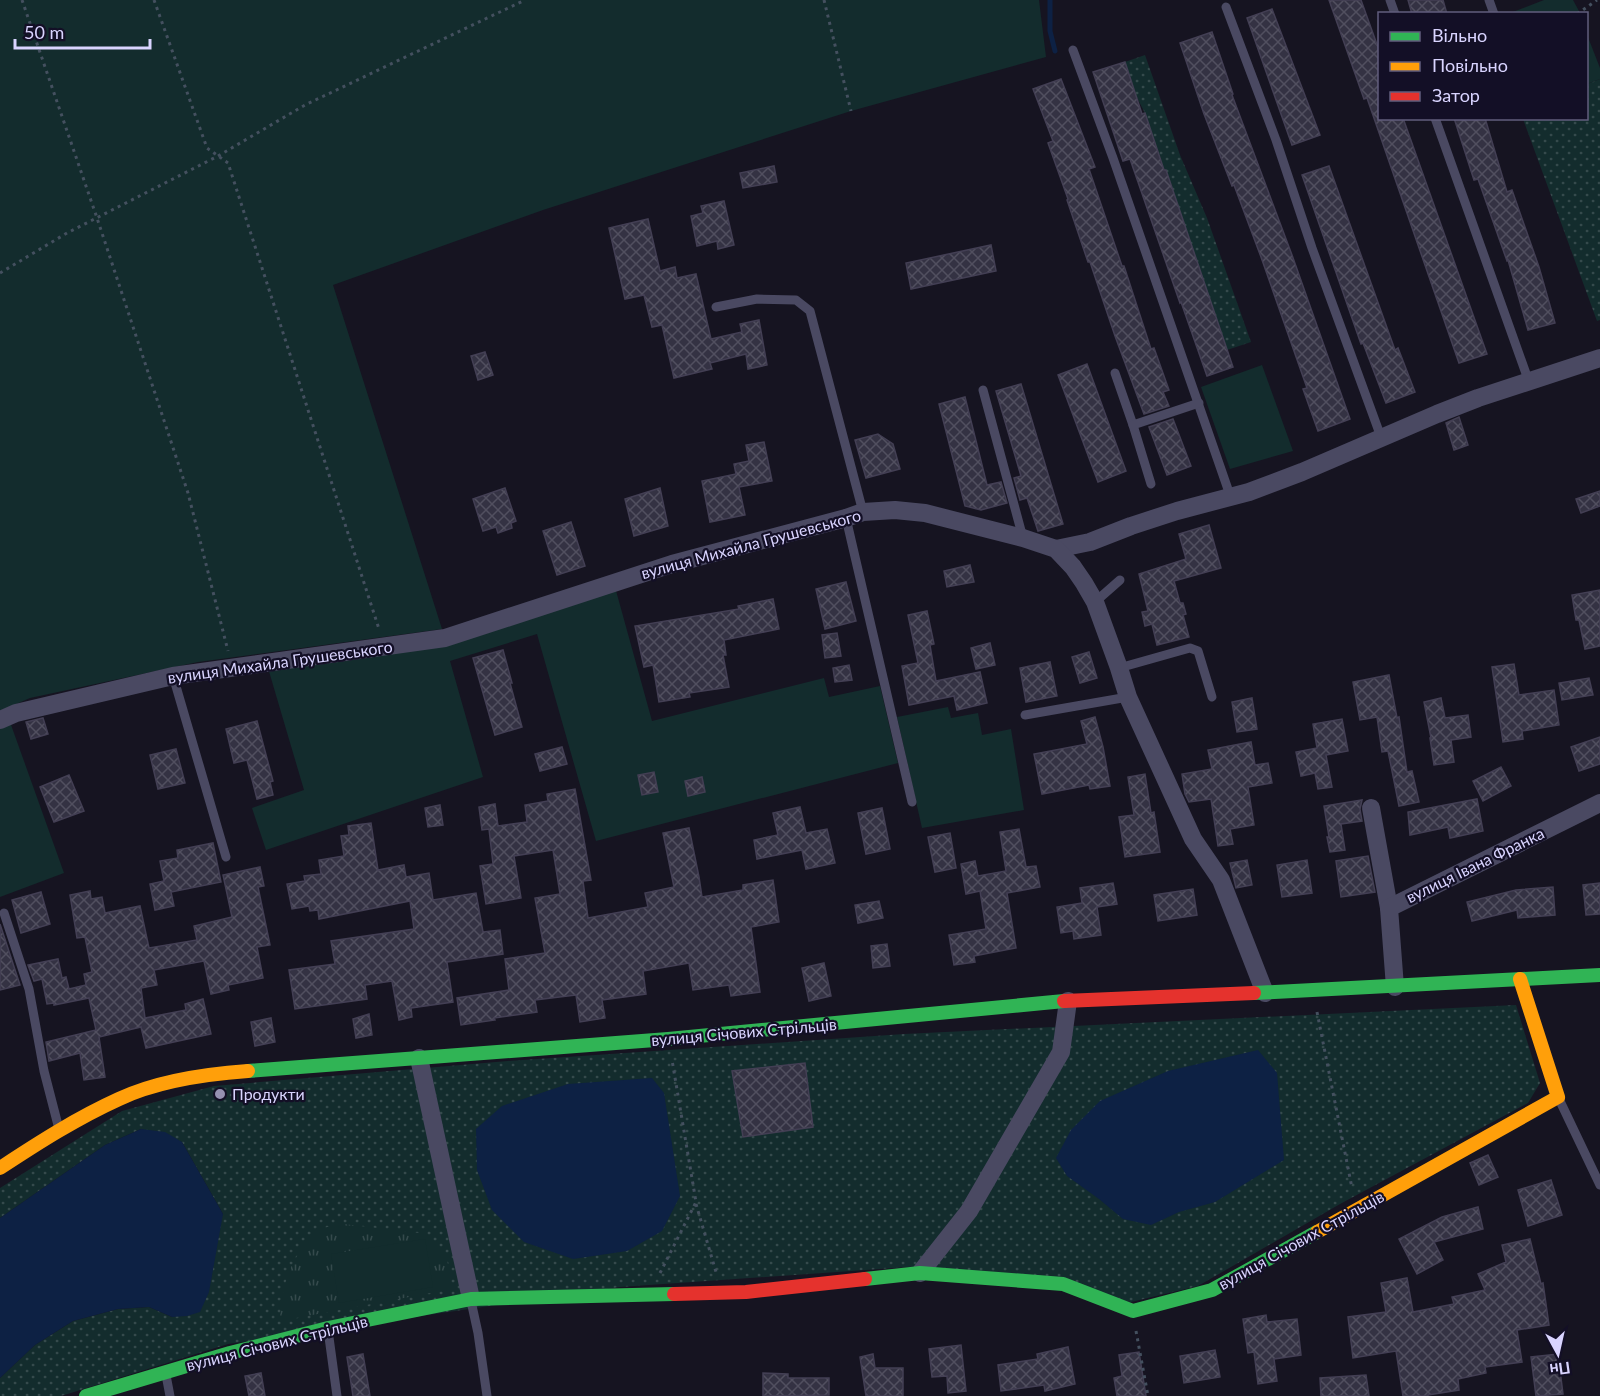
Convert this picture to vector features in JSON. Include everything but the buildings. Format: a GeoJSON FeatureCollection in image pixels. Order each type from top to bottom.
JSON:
{"type":"FeatureCollection","features":[{"type":"Feature","properties":{"kind":"street"},"geometry":{"type":"LineString","coordinates":[[1056,549],[1090,543],[1161,516],[1231,498],[1275,483],[1447,410],[1600,358]]}},
{"type":"Feature","properties":{"kind":"street","name":"вулиця Михайла Грушевського"},"geometry":{"type":"LineString","coordinates":[[0,720],[16,713],[173,676],[445,638],[672,564],[855,515],[895,510],[925,513],[1023,538],[1056,549],[1073,567],[1095,602],[1128,697],[1193,839],[1221,880],[1265,993]]}},
{"type":"Feature","properties":{"kind":"street","name":"вулиця Івана Франка"},"geometry":{"type":"LineString","coordinates":[[1395,987],[1389,908],[1600,803]]}},
{"type":"Feature","properties":{"kind":"street"},"geometry":{"type":"LineString","coordinates":[[1371,808],[1389,908]]}},
{"type":"Feature","properties":{"kind":"street","name":"вулиця Січових Стрільців"},"geometry":{"type":"LineString","coordinates":[[0,1168],[120,1098],[172,1082],[211,1074],[668,1039],[1068,1001],[1395,987],[1600,975]]}},
{"type":"Feature","properties":{"kind":"street"},"geometry":{"type":"LineString","coordinates":[[1520,979],[1558,1096]]}},
{"type":"Feature","properties":{"kind":"street"},"geometry":{"type":"LineString","coordinates":[[920,1273],[969,1211],[1061,1052],[1068,1001]]}},
{"type":"Feature","properties":{"kind":"street"},"geometry":{"type":"LineString","coordinates":[[419,1058],[471,1299]]}},
{"type":"Feature","properties":{"kind":"street","name":"вулиця Січових Стрільців"},"geometry":{"type":"LineString","coordinates":[[86,1396],[230,1353],[328,1328],[471,1299],[746,1292],[920,1273],[1063,1284],[1133,1311],[1212,1290],[1558,1096]]}},
{"type":"Feature","properties":{"kind":"lane"},"geometry":{"type":"LineString","coordinates":[[1226,7],[1381,437]]}},
{"type":"Feature","properties":{"kind":"lane"},"geometry":{"type":"LineString","coordinates":[[1073,50],[1113,158],[1231,498]]}},
{"type":"Feature","properties":{"kind":"lane"},"geometry":{"type":"LineString","coordinates":[[1436,120],[1529,382]]}},
{"type":"Feature","properties":{"kind":"lane"},"geometry":{"type":"LineString","coordinates":[[716,307],[757,299],[796,300],[810,311],[855,515],[912,802]]}},
{"type":"Feature","properties":{"kind":"lane"},"geometry":{"type":"LineString","coordinates":[[1115,373],[1151,484]]}},
{"type":"Feature","properties":{"kind":"lane"},"geometry":{"type":"LineString","coordinates":[[983,390],[1023,538]]}},
{"type":"Feature","properties":{"kind":"lane"},"geometry":{"type":"LineString","coordinates":[[1133,425],[1199,403]]}},
{"type":"Feature","properties":{"kind":"lane"},"geometry":{"type":"LineString","coordinates":[[1095,602],[1120,580]]}},
{"type":"Feature","properties":{"kind":"lane"},"geometry":{"type":"LineString","coordinates":[[1119,668],[1190,648],[1198,651],[1212,697]]}},
{"type":"Feature","properties":{"kind":"lane"},"geometry":{"type":"LineString","coordinates":[[173,676],[226,857]]}},
{"type":"Feature","properties":{"kind":"lane"},"geometry":{"type":"LineString","coordinates":[[1025,715],[1128,697]]}},
{"type":"Feature","properties":{"kind":"lane"},"geometry":{"type":"LineString","coordinates":[[4,913],[29,988],[44,1071],[60,1131]]}},
{"type":"Feature","properties":{"kind":"lane"},"geometry":{"type":"LineString","coordinates":[[1558,1096],[1600,1185]]}},
{"type":"Feature","properties":{"kind":"lane"},"geometry":{"type":"LineString","coordinates":[[471,1299],[487,1396]]}},
{"type":"Feature","properties":{"kind":"lane"},"geometry":{"type":"LineString","coordinates":[[328,1328],[337,1396]]}},
{"type":"Feature","properties":{"kind":"lane"},"geometry":{"type":"LineString","coordinates":[[165,1372],[170,1396]]}},
{"type":"Feature","properties":{"kind":"path"},"geometry":{"type":"LineString","coordinates":[[22,0],[98,218],[188,493],[232,668]]}},
{"type":"Feature","properties":{"kind":"path"},"geometry":{"type":"LineString","coordinates":[[154,0],[207,148],[228,163],[384,646]]}},
{"type":"Feature","properties":{"kind":"path"},"geometry":{"type":"LineString","coordinates":[[0,273],[67,233],[218,156],[305,105],[525,0]]}},
{"type":"Feature","properties":{"kind":"path"},"geometry":{"type":"LineString","coordinates":[[824,0],[850,111]]}},
{"type":"Feature","properties":{"kind":"path"},"geometry":{"type":"LineString","coordinates":[[1580,12],[1597,0]]}},
{"type":"Feature","properties":{"kind":"path"},"geometry":{"type":"LineString","coordinates":[[1313,991],[1357,1210]]}},
{"type":"Feature","properties":{"kind":"path"},"geometry":{"type":"LineString","coordinates":[[668,1039],[696,1202],[722,1293]]}},
{"type":"Feature","properties":{"kind":"path"},"geometry":{"type":"LineString","coordinates":[[650,1294],[696,1202]]}},
{"type":"Feature","properties":{"kind":"path"},"geometry":{"type":"LineString","coordinates":[[1133,1311],[1148,1396]]}},
{"type":"Feature","properties":{"kind":"green space"},"geometry":{"type":"Polygon","coordinates":[[[0,0],[1039,0],[1046,57],[851,111],[543,210],[333,285],[442,629],[198,662],[30,698],[0,711],[0,0]]]}},
{"type":"Feature","properties":{"kind":"green space"},"geometry":{"type":"Polygon","coordinates":[[[1544,0],[1573,0],[1579,12],[1513,12],[1544,0]]]}},
{"type":"Feature","properties":{"kind":"green space"},"geometry":{"type":"Polygon","coordinates":[[[1588,37],[1600,68],[1600,79],[1588,84],[1588,37]]]}},
{"type":"Feature","properties":{"kind":"green space"},"geometry":{"type":"Polygon","coordinates":[[[1145,55],[1180,155],[1207,218],[1251,342],[1227,350],[1166,170],[1150,175],[1157,149],[1125,62],[1145,55]]]}},
{"type":"Feature","properties":{"kind":"green space"},"geometry":{"type":"Polygon","coordinates":[[[1600,79],[1600,320],[1597,321],[1523,120],[1588,120],[1588,84],[1600,79]]]}},
{"type":"Feature","properties":{"kind":"green space"},"geometry":{"type":"Polygon","coordinates":[[[1262,365],[1293,451],[1230,469],[1201,387],[1262,365]]]}},
{"type":"Feature","properties":{"kind":"green space"},"geometry":{"type":"Polygon","coordinates":[[[615,587],[652,721],[824,678],[829,697],[880,686],[898,763],[596,841],[537,634],[450,661],[483,777],[266,850],[252,808],[304,790],[268,668],[415,649],[615,587]]]}},
{"type":"Feature","properties":{"kind":"green space"},"geometry":{"type":"Polygon","coordinates":[[[948,707],[951,718],[978,713],[982,735],[1011,729],[1024,810],[922,828],[897,717],[948,707]]]}},
{"type":"Feature","properties":{"kind":"green space"},"geometry":{"type":"Polygon","coordinates":[[[10,722],[64,873],[0,897],[0,726],[10,722]]]}},
{"type":"Feature","properties":{"kind":"green space"},"geometry":{"type":"Polygon","coordinates":[[[1516,1005],[1540,1083],[1528,1103],[1340,1204],[1198,1286],[1131,1302],[909,1267],[620,1287],[228,1344],[61,1396],[0,1396],[0,1378],[35,1345],[73,1321],[118,1309],[149,1307],[172,1317],[223,1214],[182,1142],[141,1129],[105,1145],[0,1218],[0,1188],[122,1111],[214,1086],[508,1061],[904,1034],[1516,1005]]]}},
{"type":"Feature","properties":{"kind":"green space"},"geometry":{"type":"Polygon","coordinates":[[[343,1224],[419,1233],[436,1244],[445,1255],[452,1289],[280,1321],[283,1293],[288,1275],[307,1240],[319,1230],[343,1224]]]}},
{"type":"Feature","properties":{"kind":"green space"},"geometry":{"type":"Polygon","coordinates":[[[425,1239],[433,1287],[339,1303],[331,1254],[425,1239]]]}},
{"type":"Feature","properties":{"kind":"water"},"geometry":{"type":"Polygon","coordinates":[[[1258,1050],[1277,1073],[1284,1160],[1215,1202],[1179,1212],[1151,1225],[1123,1219],[1067,1176],[1056,1158],[1071,1130],[1100,1101],[1168,1071],[1258,1050]]]}},
{"type":"Feature","properties":{"kind":"water"},"geometry":{"type":"Polygon","coordinates":[[[652,1078],[664,1093],[680,1196],[662,1231],[627,1251],[573,1259],[524,1242],[492,1210],[477,1170],[476,1129],[502,1106],[568,1084],[652,1078]]]}},
{"type":"Feature","properties":{"kind":"water"},"geometry":{"type":"Polygon","coordinates":[[[141,1129],[165,1132],[182,1142],[223,1214],[209,1292],[200,1312],[172,1317],[149,1307],[118,1309],[73,1321],[35,1345],[0,1378],[0,1218],[105,1145],[141,1129]]]}},
{"type":"Feature","properties":{"kind":"waterway"},"geometry":{"type":"LineString","coordinates":[[1050,0],[1050,31],[1055,51]]}},
{"type":"Feature","properties":{"kind":"traffic: fast"},"geometry":{"type":"LineString","coordinates":[[1254,993],[1600,975]]}},
{"type":"Feature","properties":{"kind":"traffic: fast"},"geometry":{"type":"LineString","coordinates":[[248,1071],[668,1039],[1064,1001]]}},
{"type":"Feature","properties":{"kind":"traffic: fast"},"geometry":{"type":"LineString","coordinates":[[865,1279],[920,1273],[1063,1284],[1133,1311],[1212,1290],[1317,1232]]}},
{"type":"Feature","properties":{"kind":"traffic: fast"},"geometry":{"type":"LineString","coordinates":[[86,1396],[230,1353],[328,1328],[471,1299],[674,1294]]}},
{"type":"Feature","properties":{"kind":"traffic: slow"},"geometry":{"type":"LineString","coordinates":[[1317,1232],[1558,1097],[1520,979]]}},
{"type":"Feature","properties":{"kind":"traffic: slow"},"geometry":{"type":"LineString","coordinates":[[0,1168],[43,1140],[103,1106],[149,1087],[182,1079],[248,1071]]}},
{"type":"Feature","properties":{"kind":"traffic: jam"},"geometry":{"type":"LineString","coordinates":[[1064,1001],[1254,993]]}},
{"type":"Feature","properties":{"kind":"traffic: jam"},"geometry":{"type":"LineString","coordinates":[[674,1294],[746,1292],[865,1279]]}},
{"type":"Feature","properties":{"kind":"place","name":"Продукти"},"geometry":{"type":"Point","coordinates":[220,1094]}}]}
